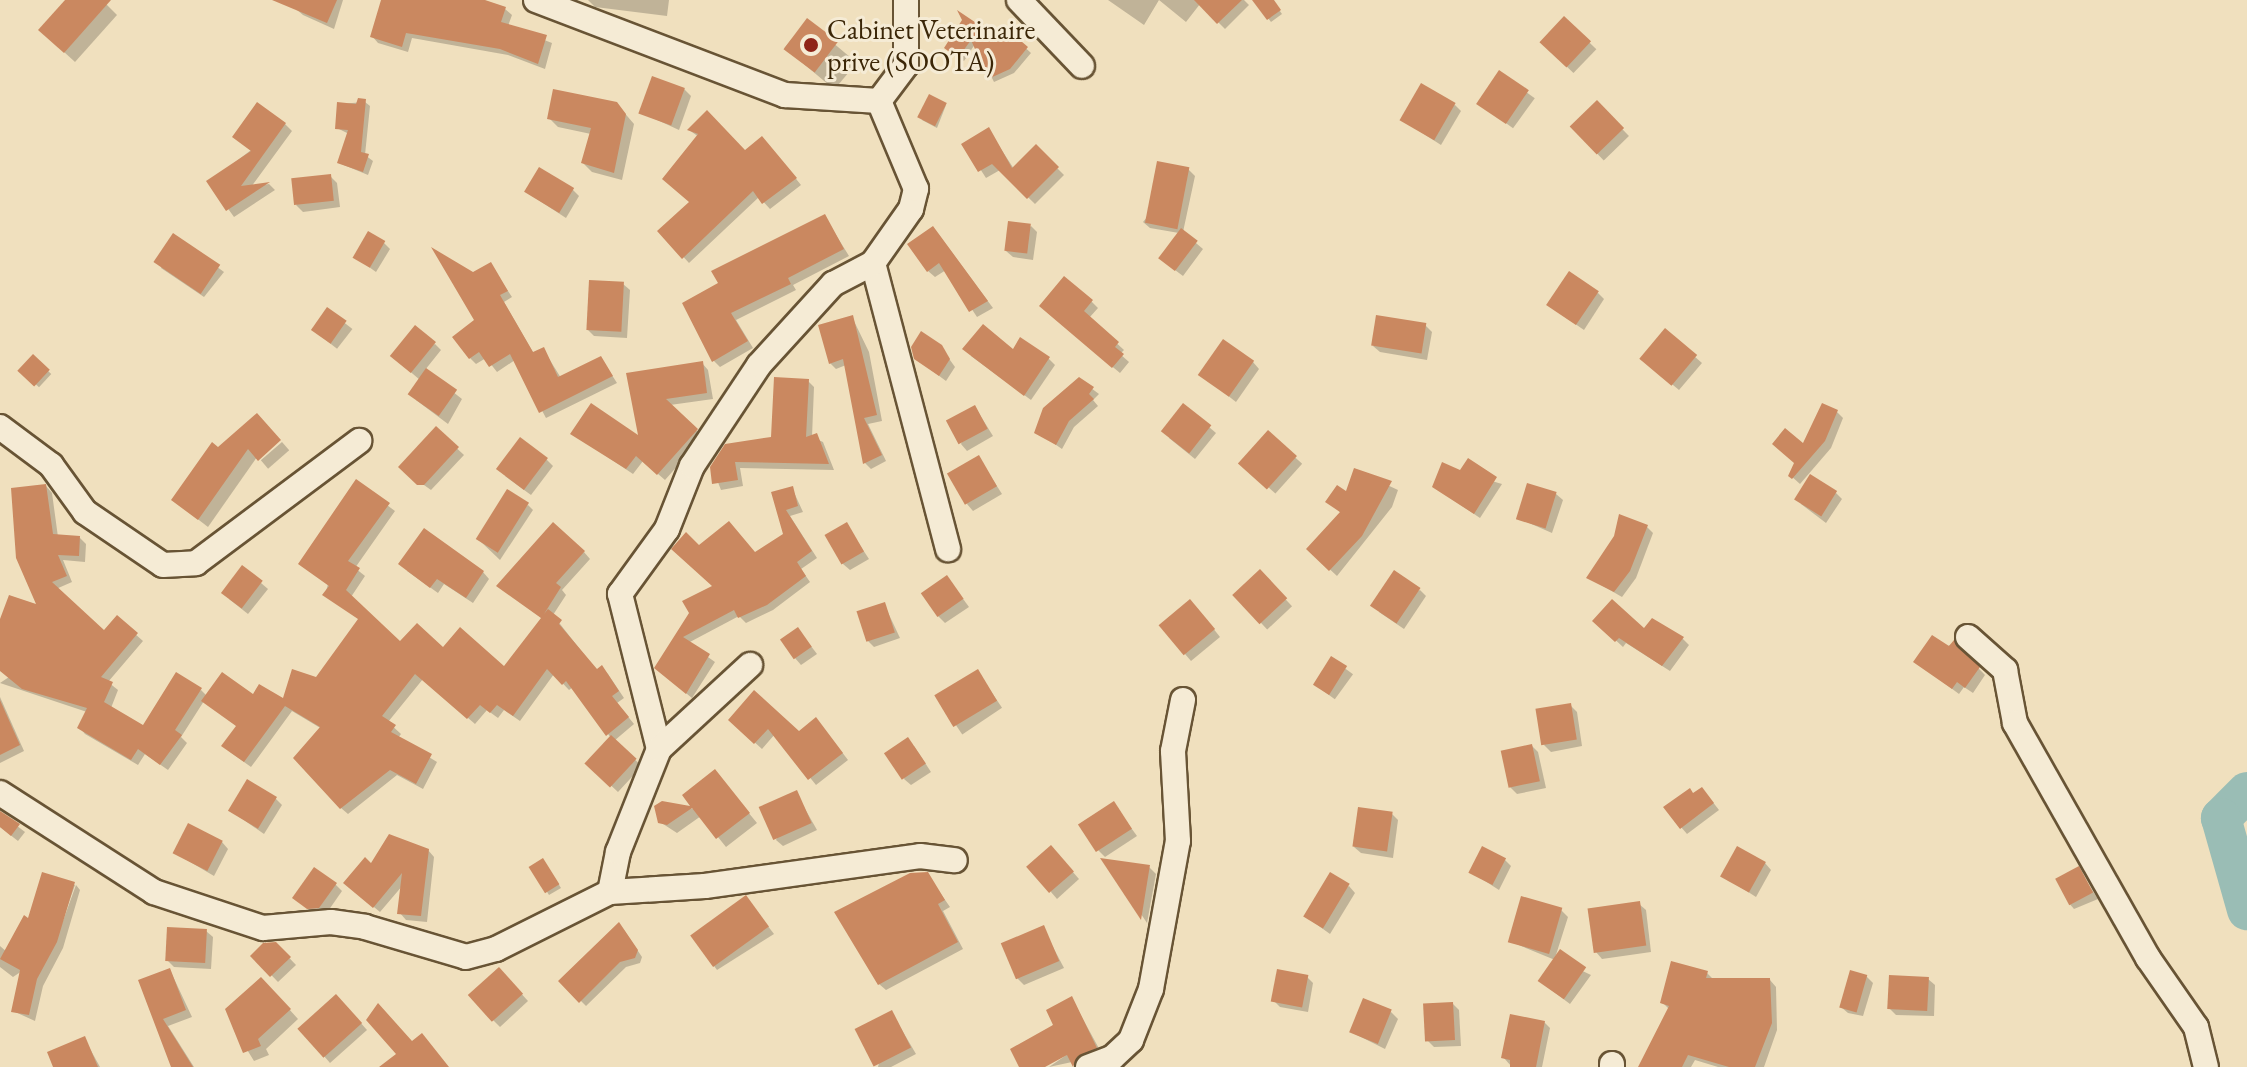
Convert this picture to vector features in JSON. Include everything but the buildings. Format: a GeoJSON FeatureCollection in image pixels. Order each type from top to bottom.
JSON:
{"type":"FeatureCollection","features":[{"type":"Feature","properties":{"kind":"street"},"geometry":{"type":"LineString","coordinates":[[536,0],[785,95],[879,101]]}},
{"type":"Feature","properties":{"kind":"street"},"geometry":{"type":"LineString","coordinates":[[879,101],[906,65],[906,0]]}},
{"type":"Feature","properties":{"kind":"street"},"geometry":{"type":"LineString","coordinates":[[1019,0],[1082,66]]}},
{"type":"Feature","properties":{"kind":"street"},"geometry":{"type":"LineString","coordinates":[[659,749],[620,594],[667,529],[692,466],[759,365],[833,284],[873,263],[899,232],[916,189],[879,101]]}},
{"type":"Feature","properties":{"kind":"street"},"geometry":{"type":"LineString","coordinates":[[873,263],[948,549]]}},
{"type":"Feature","properties":{"kind":"street"},"geometry":{"type":"LineString","coordinates":[[0,427],[51,465],[85,512],[163,565],[196,563],[359,441]]}},
{"type":"Feature","properties":{"kind":"street"},"geometry":{"type":"LineString","coordinates":[[1968,637],[2005,670],[2015,723],[2148,958],[2196,1027],[2206,1067]]}},
{"type":"Feature","properties":{"kind":"street"},"geometry":{"type":"LineString","coordinates":[[610,892],[618,852],[659,749],[750,665]]}},
{"type":"Feature","properties":{"kind":"street"},"geometry":{"type":"LineString","coordinates":[[1088,1067],[1112,1058],[1131,1040],[1151,989],[1177,855],[1173,751],[1183,700]]}},
{"type":"Feature","properties":{"kind":"street"},"geometry":{"type":"LineString","coordinates":[[0,793],[154,892],[263,928],[331,922],[365,927],[466,957],[496,949],[610,892],[705,886],[920,856],[955,860]]}},
{"type":"Feature","properties":{"kind":"waterway"},"geometry":{"type":"LineString","coordinates":[[2247,792],[2221,818],[2247,910]]}},
{"type":"Feature","properties":{"kind":"place","name":"Cabinet Veterinaire prive (SOOTA)"},"geometry":{"type":"Point","coordinates":[811,45]}}]}
